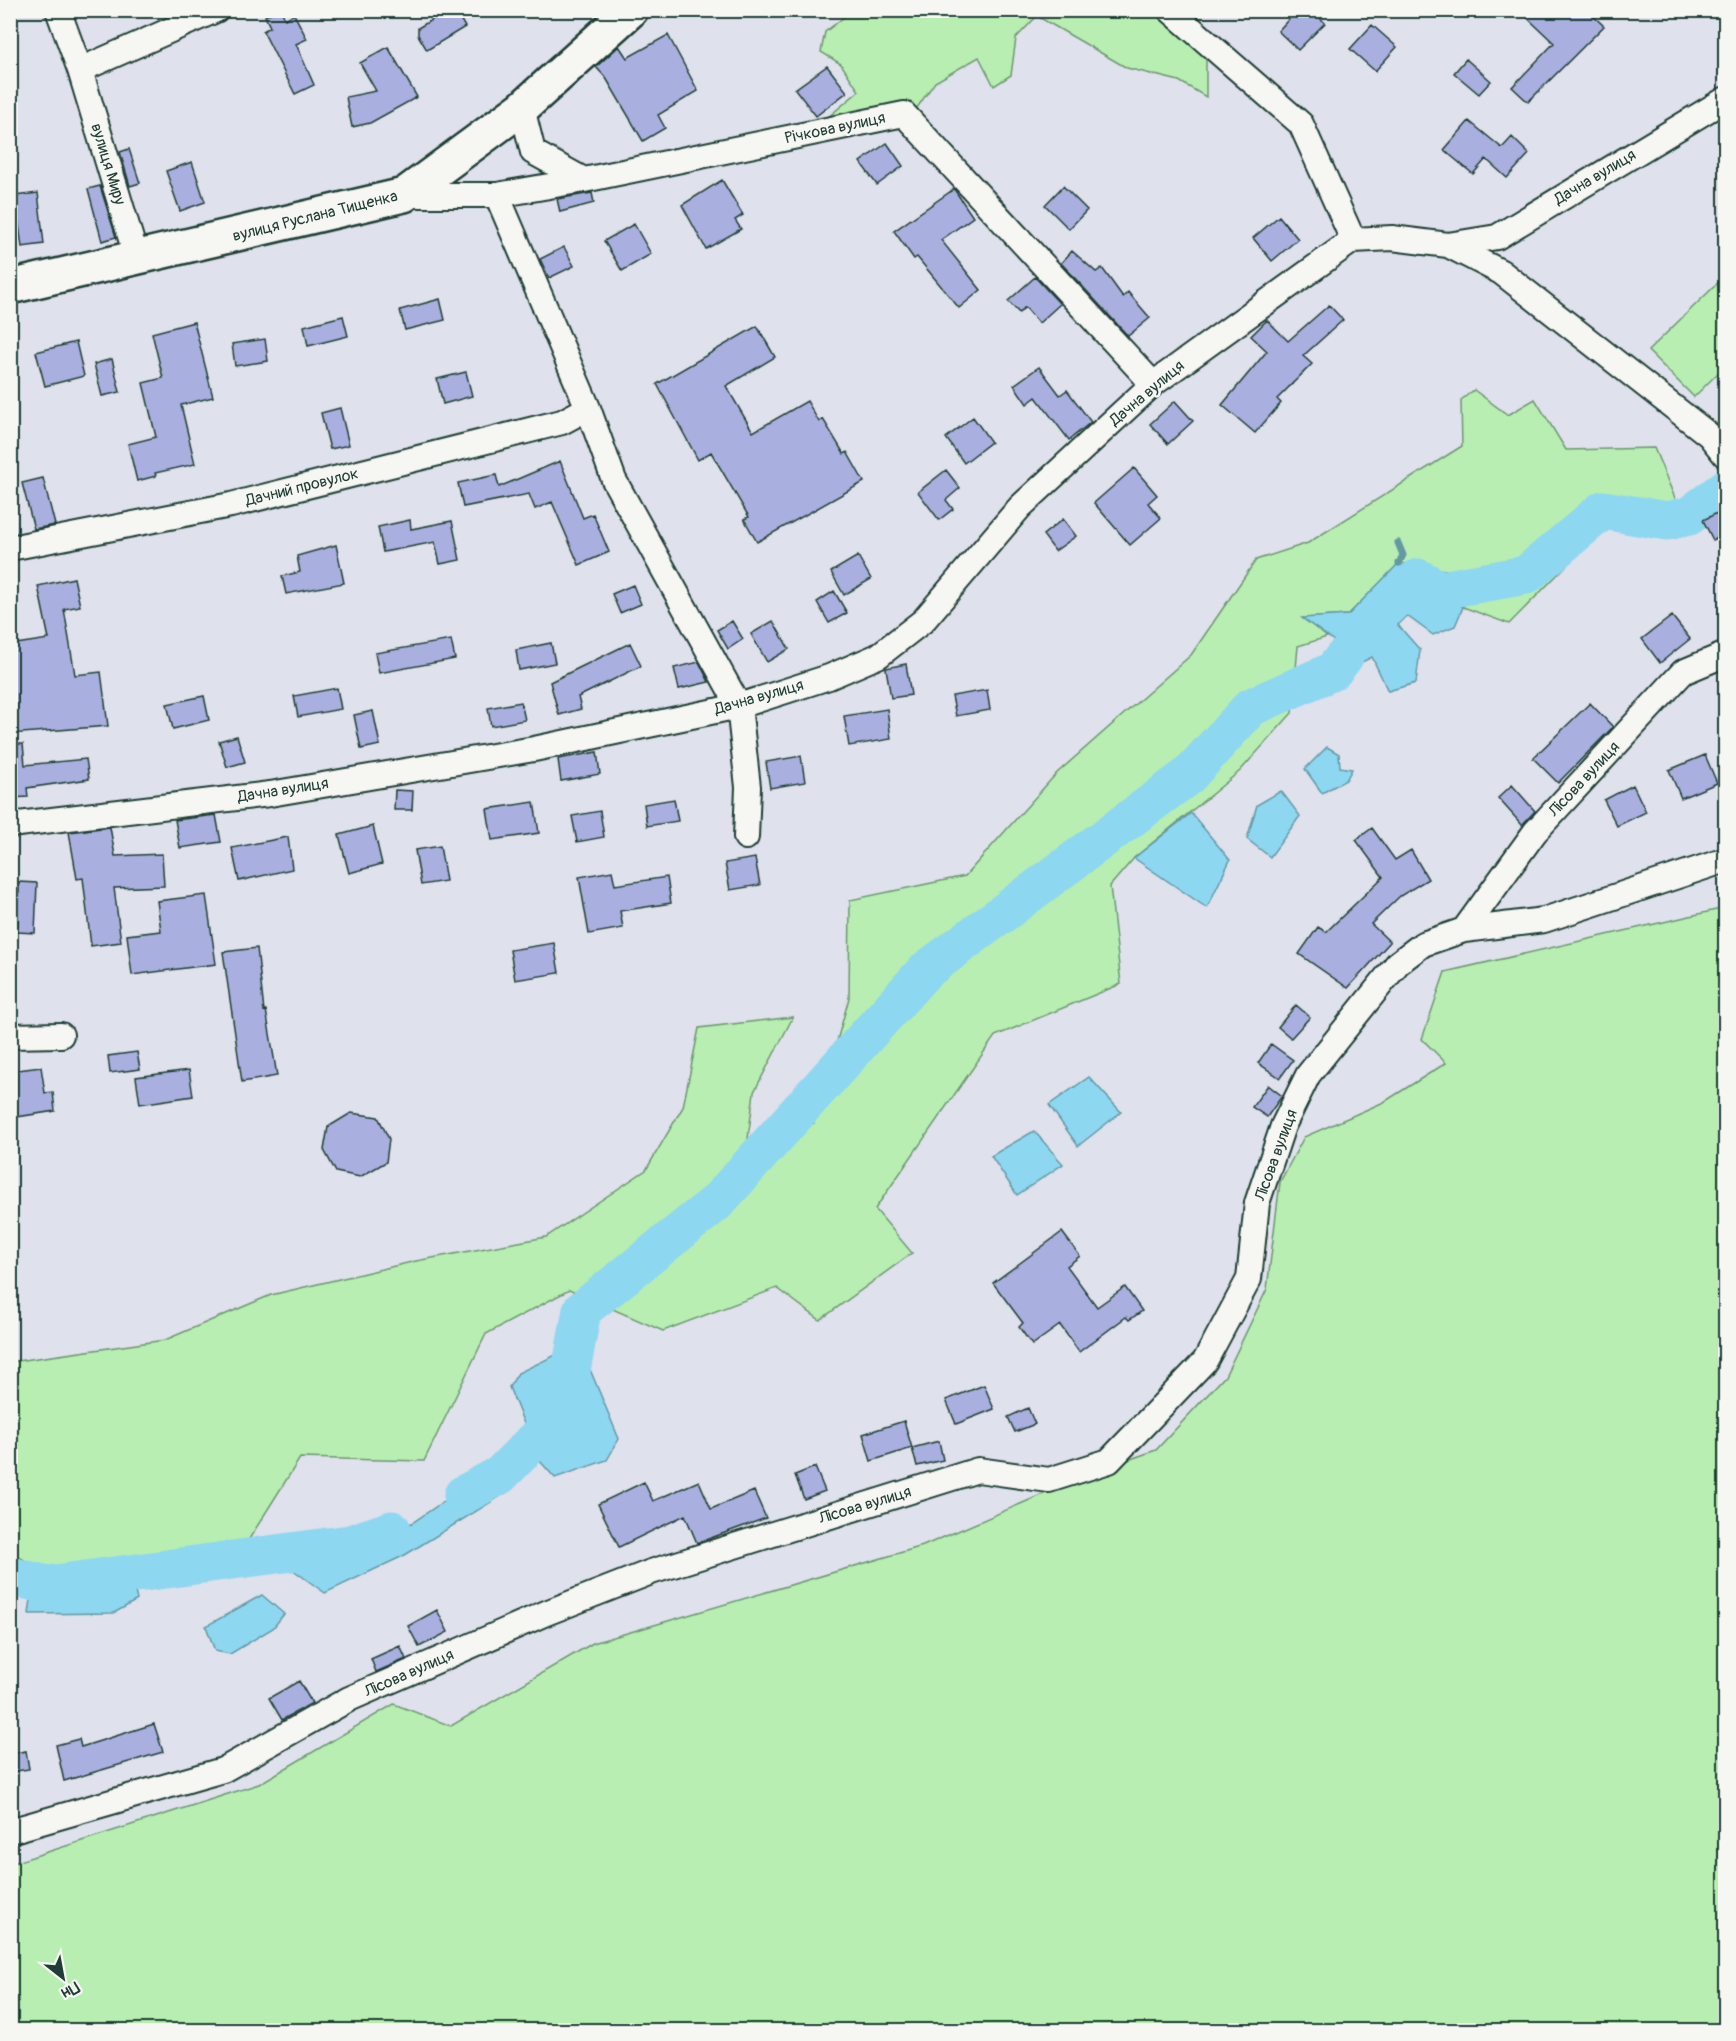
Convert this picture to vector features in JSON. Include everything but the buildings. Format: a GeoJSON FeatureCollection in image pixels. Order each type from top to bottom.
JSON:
{"type":"FeatureCollection","features":[{"type":"Feature","properties":{"kind":"street","name":"вулиця Миру"},"geometry":{"type":"LineString","coordinates":[[58,10],[80,70],[137,258]]}},
{"type":"Feature","properties":{"kind":"street"},"geometry":{"type":"LineString","coordinates":[[80,70],[216,10]]}},
{"type":"Feature","properties":{"kind":"street","name":"вулиця Руслана Тищенка"},"geometry":{"type":"LineString","coordinates":[[10,287],[404,195],[522,108],[631,10]]}},
{"type":"Feature","properties":{"kind":"street"},"geometry":{"type":"LineString","coordinates":[[1170,10],[1300,124],[1353,240]]}},
{"type":"Feature","properties":{"kind":"street","name":"Дачна вулиця"},"geometry":{"type":"LineString","coordinates":[[10,825],[270,794],[534,749],[739,706],[829,676],[878,656],[924,621],[1020,507],[1153,384],[1353,240],[1392,238],[1448,245],[1497,237],[1725,99]]}},
{"type":"Feature","properties":{"kind":"street"},"geometry":{"type":"LineString","coordinates":[[522,108],[533,152],[584,180]]}},
{"type":"Feature","properties":{"kind":"street","name":"Річкова вулиця"},"geometry":{"type":"LineString","coordinates":[[404,195],[497,195],[584,180],[903,114],[1153,384]]}},
{"type":"Feature","properties":{"kind":"street"},"geometry":{"type":"LineString","coordinates":[[497,195],[588,408],[614,480],[739,706],[748,787],[746,837]]}},
{"type":"Feature","properties":{"kind":"street"},"geometry":{"type":"LineString","coordinates":[[1448,245],[1501,272],[1710,435],[1725,456]]}},
{"type":"Feature","properties":{"kind":"street","name":"Дачний провулок"},"geometry":{"type":"LineString","coordinates":[[10,548],[231,505],[562,422],[588,408]]}},
{"type":"Feature","properties":{"kind":"street","name":"Лісова вулиця"},"geometry":{"type":"LineString","coordinates":[[1464,930],[1535,832],[1683,672],[1725,654]]}},
{"type":"Feature","properties":{"kind":"street","name":"Лісова вулиця"},"geometry":{"type":"LineString","coordinates":[[10,1831],[224,1770],[349,1699],[546,1613],[651,1572],[978,1470],[1048,1480],[1109,1461],[1204,1362],[1249,1280],[1257,1203],[1283,1126],[1308,1075],[1398,963],[1423,944],[1464,930],[1544,920],[1725,860]]}},
{"type":"Feature","properties":{"kind":"street"},"geometry":{"type":"LineString","coordinates":[[10,1036],[61,1035]]}},
{"type":"Feature","properties":{"kind":"green space"},"geometry":{"type":"Polygon","coordinates":[[[852,11],[1161,11],[1206,52],[1206,97],[1179,81],[1127,68],[1037,16],[1016,38],[1011,75],[994,86],[979,57],[935,82],[912,115],[826,119],[859,91],[841,64],[821,52],[825,32],[852,11]]]}},
{"type":"Feature","properties":{"kind":"green space"},"geometry":{"type":"Polygon","coordinates":[[[1722,279],[1726,282],[1725,366],[1694,397],[1648,351],[1722,279]]]}},
{"type":"Feature","properties":{"kind":"green space"},"geometry":{"type":"Polygon","coordinates":[[[1474,390],[1508,415],[1535,399],[1566,450],[1654,448],[1677,503],[1678,535],[1608,523],[1509,624],[1463,607],[1452,571],[1400,563],[1348,615],[1303,618],[1327,637],[1298,646],[1292,713],[1240,771],[1134,858],[1110,886],[1121,984],[995,1036],[875,1209],[912,1253],[820,1320],[777,1288],[663,1331],[569,1290],[486,1334],[424,1461],[300,1458],[246,1544],[44,1572],[11,1552],[10,1362],[165,1340],[271,1295],[416,1261],[546,1237],[646,1170],[683,1107],[699,1028],[793,1017],[754,1092],[745,1162],[814,1123],[849,998],[850,900],[965,876],[1057,773],[1191,655],[1256,560],[1308,543],[1462,446],[1461,400],[1474,390]]]}},
{"type":"Feature","properties":{"kind":"green space"},"geometry":{"type":"Polygon","coordinates":[[[1725,908],[1725,2030],[11,2030],[10,1864],[259,1784],[394,1704],[451,1726],[593,1643],[923,1546],[1097,1471],[1156,1450],[1225,1376],[1267,1289],[1280,1182],[1304,1137],[1384,1102],[1446,1063],[1422,1039],[1445,972],[1725,908]]]}},
{"type":"Feature","properties":{"kind":"water"},"geometry":{"type":"Polygon","coordinates":[[[1399,563],[1463,607],[1455,626],[1433,635],[1407,616],[1398,625],[1420,650],[1416,683],[1388,691],[1372,657],[1296,695],[1306,673],[1341,646],[1302,618],[1348,615],[1399,563]]]}},
{"type":"Feature","properties":{"kind":"water"},"geometry":{"type":"Polygon","coordinates":[[[1327,747],[1339,754],[1340,767],[1352,769],[1346,780],[1322,793],[1305,769],[1327,747]]]}},
{"type":"Feature","properties":{"kind":"water"},"geometry":{"type":"Polygon","coordinates":[[[1281,791],[1300,816],[1270,857],[1247,839],[1257,805],[1281,791]]]}},
{"type":"Feature","properties":{"kind":"water"},"geometry":{"type":"Polygon","coordinates":[[[1191,813],[1230,860],[1207,908],[1134,858],[1191,813]]]}},
{"type":"Feature","properties":{"kind":"water"},"geometry":{"type":"Polygon","coordinates":[[[1089,1077],[1121,1112],[1078,1146],[1049,1105],[1089,1077]]]}},
{"type":"Feature","properties":{"kind":"water"},"geometry":{"type":"Polygon","coordinates":[[[1034,1131],[1063,1164],[1017,1195],[991,1156],[1034,1131]]]}},
{"type":"Feature","properties":{"kind":"water"},"geometry":{"type":"Polygon","coordinates":[[[566,1350],[584,1355],[619,1439],[607,1460],[555,1478],[539,1460],[509,1387],[518,1373],[566,1350]]]}},
{"type":"Feature","properties":{"kind":"water"},"geometry":{"type":"Polygon","coordinates":[[[499,1463],[513,1468],[512,1489],[405,1555],[325,1593],[289,1567],[298,1558],[412,1523],[499,1463]]]}},
{"type":"Feature","properties":{"kind":"water"},"geometry":{"type":"Polygon","coordinates":[[[133,1583],[137,1600],[114,1613],[29,1614],[32,1592],[107,1588],[133,1583]]]}},
{"type":"Feature","properties":{"kind":"water"},"geometry":{"type":"Polygon","coordinates":[[[262,1595],[284,1614],[273,1628],[230,1654],[215,1651],[206,1626],[262,1595]]]}},
{"type":"Feature","properties":{"kind":"waterway"},"geometry":{"type":"LineString","coordinates":[[1388,606],[1418,578],[1441,590],[1526,575],[1603,510],[1667,521],[1689,516],[1726,488]]}},
{"type":"Feature","properties":{"kind":"waterway"},"geometry":{"type":"LineString","coordinates":[[1398,543],[1403,555],[1399,563]]}},
{"type":"Feature","properties":{"kind":"waterway"},"geometry":{"type":"LineString","coordinates":[[463,1495],[500,1475],[564,1410],[582,1310],[716,1203],[925,971],[1188,776],[1251,707],[1333,671],[1344,657]]}},
{"type":"Feature","properties":{"kind":"waterway"},"geometry":{"type":"LineString","coordinates":[[10,1576],[48,1585],[350,1544],[392,1530]]}}]}
